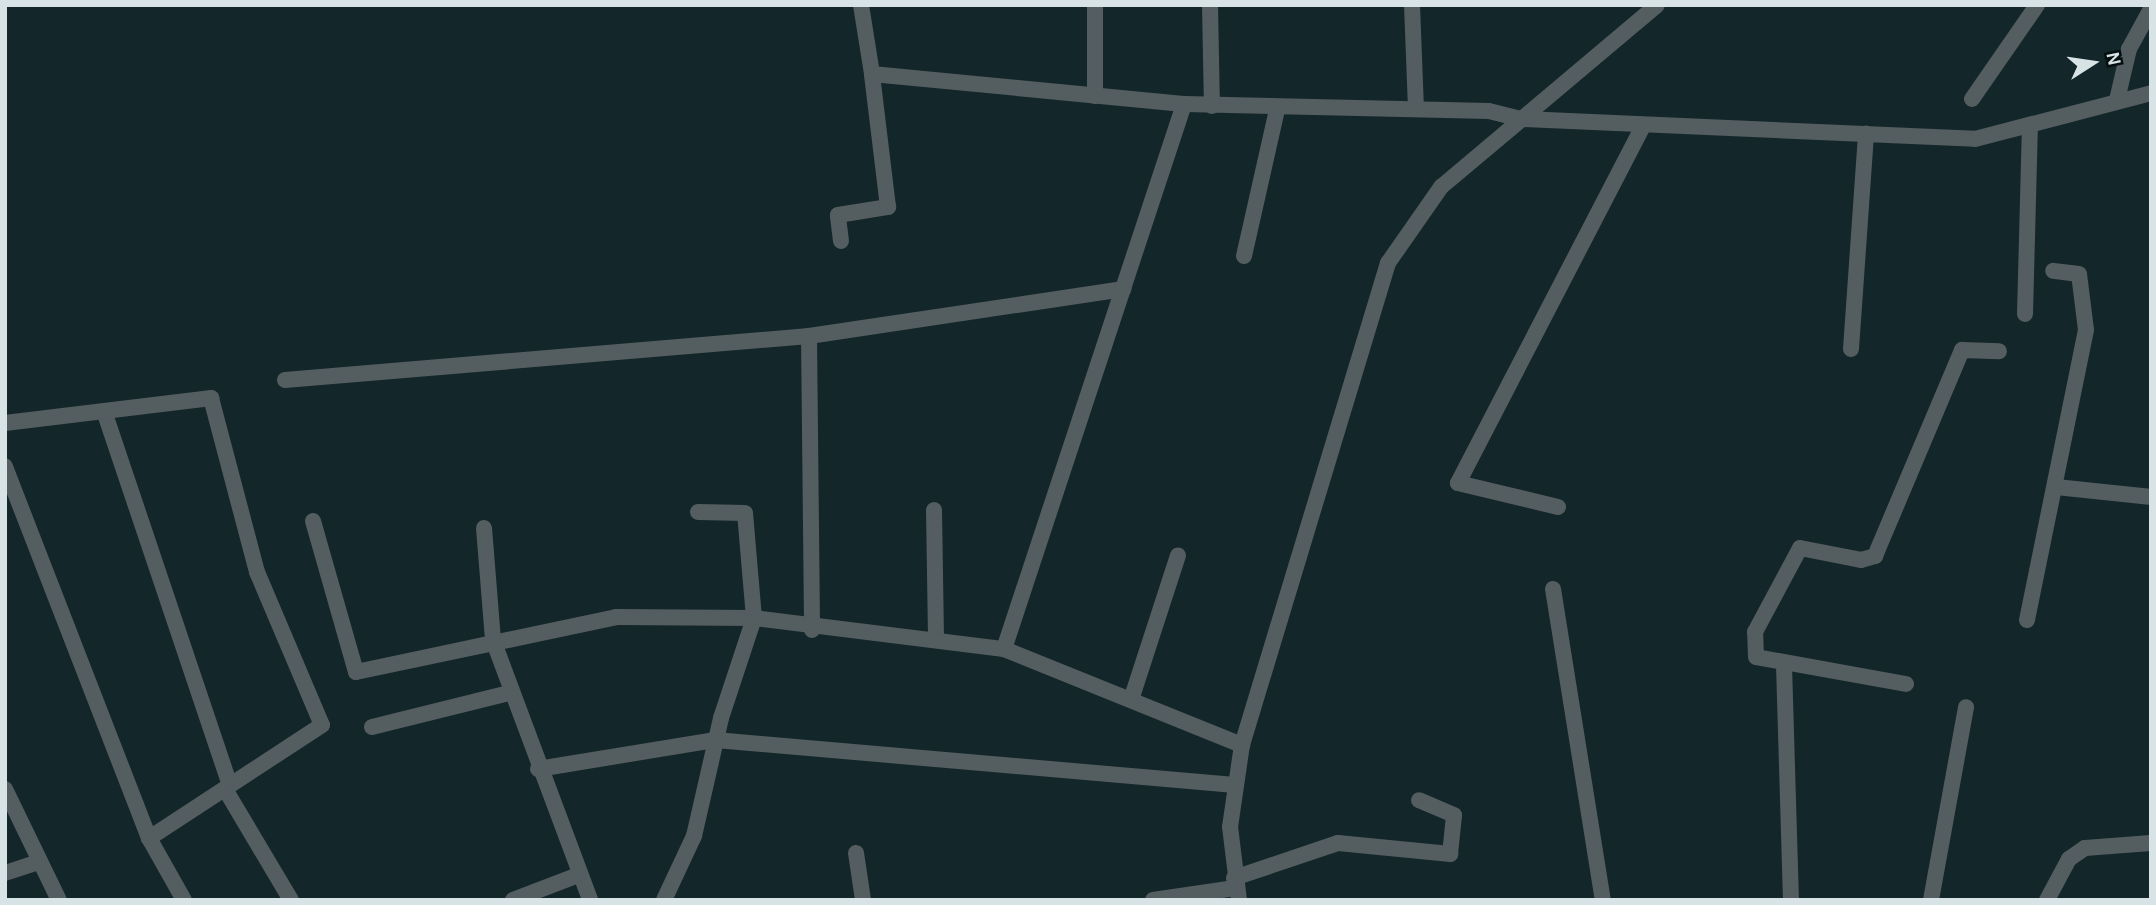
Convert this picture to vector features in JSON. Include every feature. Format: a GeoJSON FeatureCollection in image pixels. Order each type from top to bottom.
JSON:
{"type":"FeatureCollection","features":[{"type":"Feature","properties":{"kind":"street"},"geometry":{"type":"LineString","coordinates":[[841,241],[838,215],[888,207],[861,5]]}},
{"type":"Feature","properties":{"kind":"street"},"geometry":{"type":"LineString","coordinates":[[1095,5],[1095,96]]}},
{"type":"Feature","properties":{"kind":"street"},"geometry":{"type":"LineString","coordinates":[[1210,5],[1212,106]]}},
{"type":"Feature","properties":{"kind":"street"},"geometry":{"type":"LineString","coordinates":[[1412,5],[1416,108]]}},
{"type":"Feature","properties":{"kind":"street"},"geometry":{"type":"LineString","coordinates":[[1236,888],[1235,785],[1242,745],[1388,263],[1441,187],[1657,5]]}},
{"type":"Feature","properties":{"kind":"street"},"geometry":{"type":"LineString","coordinates":[[1972,99],[2037,5]]}},
{"type":"Feature","properties":{"kind":"street"},"geometry":{"type":"LineString","coordinates":[[2117,100],[2129,49],[2151,9]]}},
{"type":"Feature","properties":{"kind":"street"},"geometry":{"type":"LineString","coordinates":[[872,74],[1212,106],[1489,111],[1522,119],[1643,126],[1975,139],[2030,128],[2117,100],[2151,93]]}},
{"type":"Feature","properties":{"kind":"street"},"geometry":{"type":"LineString","coordinates":[[1004,649],[1184,104]]}},
{"type":"Feature","properties":{"kind":"street"},"geometry":{"type":"LineString","coordinates":[[1244,256],[1276,109]]}},
{"type":"Feature","properties":{"kind":"street"},"geometry":{"type":"LineString","coordinates":[[1558,507],[1458,483],[1643,126]]}},
{"type":"Feature","properties":{"kind":"street"},"geometry":{"type":"LineString","coordinates":[[2025,314],[2030,128]]}},
{"type":"Feature","properties":{"kind":"street"},"geometry":{"type":"LineString","coordinates":[[1851,349],[1867,134]]}},
{"type":"Feature","properties":{"kind":"street"},"geometry":{"type":"LineString","coordinates":[[2027,620],[2086,330],[2079,274],[2053,271]]}},
{"type":"Feature","properties":{"kind":"street"},"geometry":{"type":"LineString","coordinates":[[285,380],[809,336],[1124,289]]}},
{"type":"Feature","properties":{"kind":"street"},"geometry":{"type":"LineString","coordinates":[[809,336],[812,629]]}},
{"type":"Feature","properties":{"kind":"street"},"geometry":{"type":"LineString","coordinates":[[1906,684],[1784,665],[1756,657],[1752,646],[1794,554],[1809,545],[1861,560],[1875,556],[1962,350],[1999,351]]}},
{"type":"Feature","properties":{"kind":"street"},"geometry":{"type":"LineString","coordinates":[[5,423],[211,398],[257,572],[322,724],[149,838]]}},
{"type":"Feature","properties":{"kind":"street"},"geometry":{"type":"LineString","coordinates":[[103,411],[228,787],[291,900]]}},
{"type":"Feature","properties":{"kind":"street"},"geometry":{"type":"LineString","coordinates":[[5,466],[149,838],[184,900]]}},
{"type":"Feature","properties":{"kind":"street"},"geometry":{"type":"LineString","coordinates":[[2056,487],[2151,497]]}},
{"type":"Feature","properties":{"kind":"street"},"geometry":{"type":"LineString","coordinates":[[934,510],[936,640]]}},
{"type":"Feature","properties":{"kind":"street"},"geometry":{"type":"LineString","coordinates":[[664,900],[694,836],[716,740],[754,618],[745,513],[698,512]]}},
{"type":"Feature","properties":{"kind":"street"},"geometry":{"type":"LineString","coordinates":[[313,521],[356,672],[493,640],[616,617],[754,618],[812,629],[1004,649],[1242,745]]}},
{"type":"Feature","properties":{"kind":"street"},"geometry":{"type":"LineString","coordinates":[[484,528],[493,640],[509,693],[590,900]]}},
{"type":"Feature","properties":{"kind":"street"},"geometry":{"type":"LineString","coordinates":[[1131,700],[1178,555]]}},
{"type":"Feature","properties":{"kind":"street"},"geometry":{"type":"LineString","coordinates":[[1553,589],[1603,900]]}},
{"type":"Feature","properties":{"kind":"street"},"geometry":{"type":"LineString","coordinates":[[1784,665],[1791,900]]}},
{"type":"Feature","properties":{"kind":"street"},"geometry":{"type":"LineString","coordinates":[[372,727],[509,693]]}},
{"type":"Feature","properties":{"kind":"street"},"geometry":{"type":"LineString","coordinates":[[1931,900],[1966,707]]}},
{"type":"Feature","properties":{"kind":"street"},"geometry":{"type":"LineString","coordinates":[[538,769],[716,740],[941,755],[1235,785]]}},
{"type":"Feature","properties":{"kind":"street"},"geometry":{"type":"LineString","coordinates":[[5,789],[38,862],[59,900]]}},
{"type":"Feature","properties":{"kind":"street"},"geometry":{"type":"LineString","coordinates":[[1153,900],[1236,888],[1338,843],[1450,854],[1454,815],[1419,800]]}},
{"type":"Feature","properties":{"kind":"street"},"geometry":{"type":"LineString","coordinates":[[2047,900],[2069,859],[2085,848],[2151,843]]}},
{"type":"Feature","properties":{"kind":"street"},"geometry":{"type":"LineString","coordinates":[[856,853],[863,900]]}},
{"type":"Feature","properties":{"kind":"street"},"geometry":{"type":"LineString","coordinates":[[5,873],[38,862]]}},
{"type":"Feature","properties":{"kind":"street"},"geometry":{"type":"LineString","coordinates":[[513,900],[578,875]]}}]}
